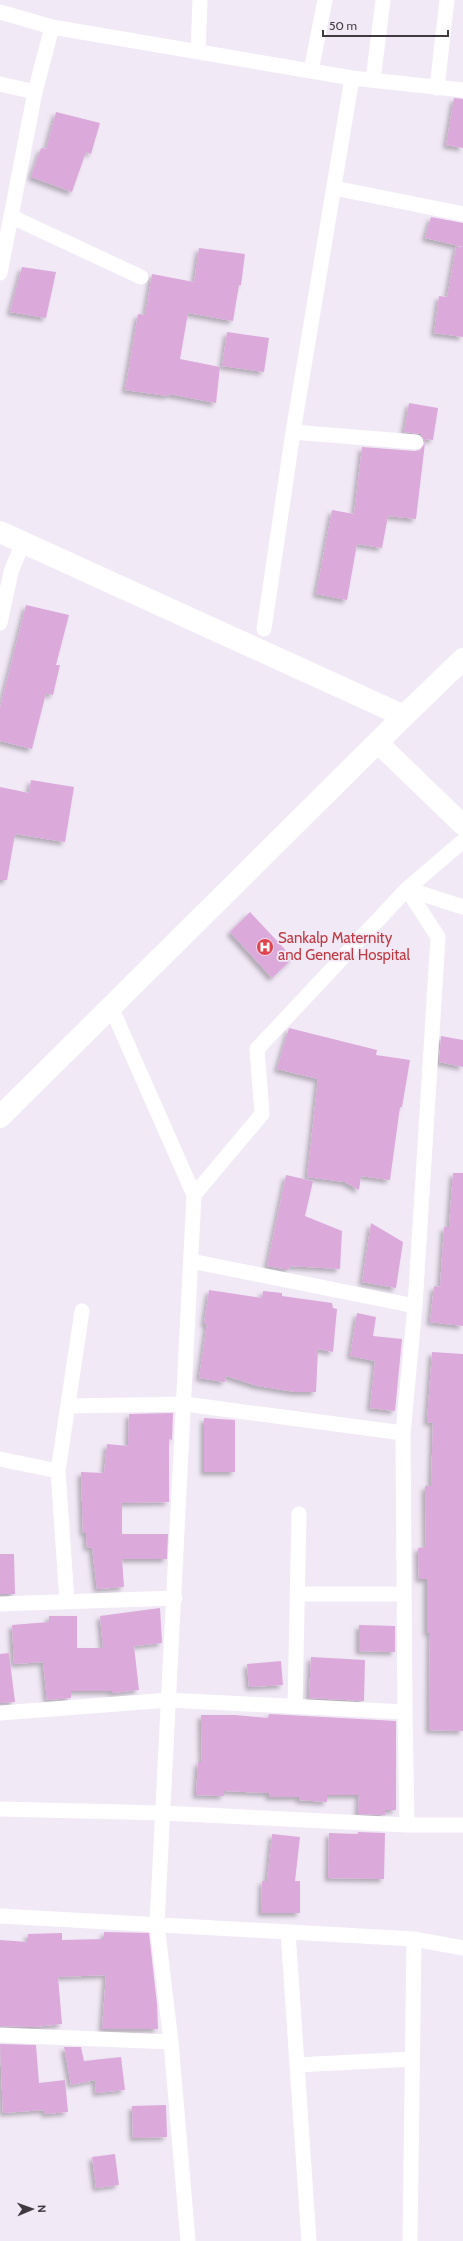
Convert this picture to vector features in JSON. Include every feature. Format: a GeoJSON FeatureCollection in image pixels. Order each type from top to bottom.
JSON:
{"type":"FeatureCollection","features":[{"type":"Feature","properties":{"kind":"main road"},"geometry":{"type":"LineString","coordinates":[[0,532],[404,716]]}},
{"type":"Feature","properties":{"kind":"main road"},"geometry":{"type":"LineString","coordinates":[[0,1117],[377,742],[463,659]]}},
{"type":"Feature","properties":{"kind":"street"},"geometry":{"type":"LineString","coordinates":[[198,52],[200,0]]}},
{"type":"Feature","properties":{"kind":"street"},"geometry":{"type":"LineString","coordinates":[[311,71],[325,0]]}},
{"type":"Feature","properties":{"kind":"street"},"geometry":{"type":"LineString","coordinates":[[373,80],[383,0]]}},
{"type":"Feature","properties":{"kind":"street"},"geometry":{"type":"LineString","coordinates":[[437,88],[447,0]]}},
{"type":"Feature","properties":{"kind":"street"},"geometry":{"type":"LineString","coordinates":[[0,12],[52,27],[352,78],[463,90]]}},
{"type":"Feature","properties":{"kind":"street"},"geometry":{"type":"LineString","coordinates":[[0,273],[35,92],[52,27]]}},
{"type":"Feature","properties":{"kind":"street"},"geometry":{"type":"LineString","coordinates":[[264,629],[293,432],[352,78]]}},
{"type":"Feature","properties":{"kind":"street"},"geometry":{"type":"LineString","coordinates":[[0,84],[35,92]]}},
{"type":"Feature","properties":{"kind":"street"},"geometry":{"type":"LineString","coordinates":[[334,188],[463,214]]}},
{"type":"Feature","properties":{"kind":"street"},"geometry":{"type":"LineString","coordinates":[[12,217],[141,277]]}},
{"type":"Feature","properties":{"kind":"street"},"geometry":{"type":"LineString","coordinates":[[293,432],[416,442]]}},
{"type":"Feature","properties":{"kind":"street"},"geometry":{"type":"LineString","coordinates":[[0,623],[11,572],[23,542]]}},
{"type":"Feature","properties":{"kind":"street"},"geometry":{"type":"LineString","coordinates":[[377,742],[463,825]]}},
{"type":"Feature","properties":{"kind":"street"},"geometry":{"type":"LineString","coordinates":[[194,1195],[262,1114],[258,1049],[407,889],[463,841]]}},
{"type":"Feature","properties":{"kind":"street"},"geometry":{"type":"LineString","coordinates":[[407,889],[463,907]]}},
{"type":"Feature","properties":{"kind":"street"},"geometry":{"type":"LineString","coordinates":[[407,889],[438,937],[415,1306],[403,1433],[407,1825]]}},
{"type":"Feature","properties":{"kind":"street"},"geometry":{"type":"LineString","coordinates":[[111,1007],[194,1195],[175,1598],[157,1925],[171,2042],[188,2241]]}},
{"type":"Feature","properties":{"kind":"street"},"geometry":{"type":"LineString","coordinates":[[191,1261],[415,1306]]}},
{"type":"Feature","properties":{"kind":"street"},"geometry":{"type":"LineString","coordinates":[[66,1601],[58,1471],[82,1311]]}},
{"type":"Feature","properties":{"kind":"street"},"geometry":{"type":"LineString","coordinates":[[68,1406],[184,1404],[403,1433]]}},
{"type":"Feature","properties":{"kind":"street"},"geometry":{"type":"LineString","coordinates":[[0,1459],[58,1471]]}},
{"type":"Feature","properties":{"kind":"street"},"geometry":{"type":"LineString","coordinates":[[294,1706],[299,1514]]}},
{"type":"Feature","properties":{"kind":"street"},"geometry":{"type":"LineString","coordinates":[[297,1594],[404,1594]]}},
{"type":"Feature","properties":{"kind":"street"},"geometry":{"type":"LineString","coordinates":[[0,1604],[175,1598]]}},
{"type":"Feature","properties":{"kind":"street"},"geometry":{"type":"LineString","coordinates":[[0,1713],[169,1700],[405,1712]]}},
{"type":"Feature","properties":{"kind":"street"},"geometry":{"type":"LineString","coordinates":[[0,1809],[163,1813],[407,1825],[463,1825]]}},
{"type":"Feature","properties":{"kind":"street"},"geometry":{"type":"LineString","coordinates":[[0,1916],[414,1939],[463,1948]]}},
{"type":"Feature","properties":{"kind":"street"},"geometry":{"type":"LineString","coordinates":[[288,1932],[309,2241]]}},
{"type":"Feature","properties":{"kind":"street"},"geometry":{"type":"LineString","coordinates":[[410,2241],[414,1939]]}},
{"type":"Feature","properties":{"kind":"street"},"geometry":{"type":"LineString","coordinates":[[0,2035],[171,2042]]}},
{"type":"Feature","properties":{"kind":"street"},"geometry":{"type":"LineString","coordinates":[[297,2065],[412,2059]]}},
{"type":"Feature","properties":{"kind":"building"},"geometry":{"type":"Polygon","coordinates":[[[454,98],[463,99],[463,148],[446,145],[454,98]]]}},
{"type":"Feature","properties":{"kind":"building"},"geometry":{"type":"Polygon","coordinates":[[[56,112],[100,123],[91,154],[86,152],[72,192],[31,177],[41,148],[46,149],[56,112]]]}},
{"type":"Feature","properties":{"kind":"building"},"geometry":{"type":"Polygon","coordinates":[[[431,217],[463,223],[463,247],[425,238],[431,217]]]}},
{"type":"Feature","properties":{"kind":"building"},"geometry":{"type":"Polygon","coordinates":[[[456,247],[463,247],[463,337],[434,333],[439,296],[447,297],[456,247]]]}},
{"type":"Feature","properties":{"kind":"building"},"geometry":{"type":"Polygon","coordinates":[[[199,248],[245,254],[241,285],[239,285],[233,321],[188,313],[180,359],[220,367],[216,403],[169,394],[168,396],[125,390],[138,314],[145,315],[152,274],[194,282],[199,248]]]}},
{"type":"Feature","properties":{"kind":"building"},"geometry":{"type":"Polygon","coordinates":[[[22,267],[56,272],[46,318],[10,312],[22,267]]]}},
{"type":"Feature","properties":{"kind":"building"},"geometry":{"type":"Polygon","coordinates":[[[227,332],[269,338],[264,372],[222,366],[227,332]]]}},
{"type":"Feature","properties":{"kind":"building"},"geometry":{"type":"Polygon","coordinates":[[[409,403],[438,408],[433,440],[425,439],[425,442],[421,434],[404,432],[409,403]]]}},
{"type":"Feature","properties":{"kind":"building"},"geometry":{"type":"Polygon","coordinates":[[[425,443],[416,519],[388,516],[382,548],[357,544],[347,600],[316,594],[332,510],[354,514],[362,447],[415,451],[420,450],[425,443]]]}},
{"type":"Feature","properties":{"kind":"building"},"geometry":{"type":"Polygon","coordinates":[[[26,605],[69,615],[56,665],[60,665],[53,695],[46,693],[32,749],[0,741],[0,708],[26,605]]]}},
{"type":"Feature","properties":{"kind":"building"},"geometry":{"type":"Polygon","coordinates":[[[31,780],[74,787],[65,842],[15,834],[7,880],[0,880],[0,787],[29,793],[31,780]]]}},
{"type":"Feature","properties":{"kind":"building"},"geometry":{"type":"Polygon","coordinates":[[[250,912],[293,958],[272,978],[230,932],[250,912]]]}},
{"type":"Feature","properties":{"kind":"building"},"geometry":{"type":"Polygon","coordinates":[[[289,1028],[377,1050],[376,1055],[410,1060],[402,1107],[400,1107],[390,1180],[361,1176],[359,1190],[345,1182],[307,1177],[318,1079],[277,1069],[289,1028]]]}},
{"type":"Feature","properties":{"kind":"building"},"geometry":{"type":"Polygon","coordinates":[[[441,1036],[463,1040],[463,1067],[439,1062],[441,1036]]]}},
{"type":"Feature","properties":{"kind":"building"},"geometry":{"type":"Polygon","coordinates":[[[453,1173],[463,1173],[463,1326],[430,1322],[434,1286],[440,1287],[444,1227],[449,1227],[453,1173]]]}},
{"type":"Feature","properties":{"kind":"building"},"geometry":{"type":"Polygon","coordinates":[[[286,1175],[313,1181],[305,1216],[342,1231],[340,1269],[290,1266],[289,1269],[284,1269],[267,1266],[286,1175]]]}},
{"type":"Feature","properties":{"kind":"building"},"geometry":{"type":"Polygon","coordinates":[[[371,1223],[403,1242],[396,1288],[362,1282],[371,1223]]]}},
{"type":"Feature","properties":{"kind":"building"},"geometry":{"type":"Polygon","coordinates":[[[209,1290],[262,1298],[263,1291],[282,1293],[282,1296],[332,1303],[333,1308],[337,1309],[333,1352],[318,1349],[316,1392],[295,1392],[258,1386],[226,1376],[225,1382],[199,1378],[207,1324],[204,1324],[209,1290]]]}},
{"type":"Feature","properties":{"kind":"building"},"geometry":{"type":"Polygon","coordinates":[[[357,1313],[376,1317],[373,1336],[402,1339],[395,1411],[370,1408],[375,1361],[350,1356],[357,1313]]]}},
{"type":"Feature","properties":{"kind":"building"},"geometry":{"type":"Polygon","coordinates":[[[432,1352],[463,1354],[463,1731],[429,1730],[430,1633],[427,1633],[427,1579],[419,1579],[418,1548],[426,1547],[425,1486],[431,1486],[433,1423],[427,1422],[432,1352]]]}},
{"type":"Feature","properties":{"kind":"building"},"geometry":{"type":"Polygon","coordinates":[[[173,1413],[172,1440],[169,1439],[169,1502],[122,1503],[122,1534],[168,1534],[167,1559],[122,1559],[124,1587],[97,1589],[92,1547],[87,1548],[86,1533],[83,1533],[81,1472],[104,1473],[107,1444],[128,1446],[129,1414],[173,1413]]]}},
{"type":"Feature","properties":{"kind":"building"},"geometry":{"type":"Polygon","coordinates":[[[204,1418],[235,1420],[235,1472],[204,1472],[204,1418]]]}},
{"type":"Feature","properties":{"kind":"building"},"geometry":{"type":"Polygon","coordinates":[[[0,1554],[14,1554],[15,1594],[0,1594],[0,1554]]]}},
{"type":"Feature","properties":{"kind":"building"},"geometry":{"type":"Polygon","coordinates":[[[160,1608],[162,1643],[134,1646],[139,1690],[112,1693],[112,1691],[71,1691],[71,1698],[47,1700],[43,1662],[14,1664],[12,1625],[49,1622],[49,1616],[77,1616],[77,1648],[103,1648],[100,1616],[160,1608]]]}},
{"type":"Feature","properties":{"kind":"building"},"geometry":{"type":"Polygon","coordinates":[[[359,1625],[395,1626],[395,1652],[359,1651],[359,1625]]]}},
{"type":"Feature","properties":{"kind":"building"},"geometry":{"type":"Polygon","coordinates":[[[9,1653],[15,1702],[0,1703],[0,1654],[9,1653]]]}},
{"type":"Feature","properties":{"kind":"building"},"geometry":{"type":"Polygon","coordinates":[[[311,1657],[365,1660],[364,1701],[309,1698],[311,1657]]]}},
{"type":"Feature","properties":{"kind":"building"},"geometry":{"type":"Polygon","coordinates":[[[281,1661],[283,1685],[249,1687],[247,1664],[281,1661]]]}},
{"type":"Feature","properties":{"kind":"building"},"geometry":{"type":"Polygon","coordinates":[[[269,1714],[396,1721],[396,1810],[385,1810],[385,1815],[358,1814],[359,1795],[327,1795],[327,1802],[299,1800],[299,1797],[269,1797],[269,1793],[224,1791],[224,1796],[196,1795],[198,1762],[202,1762],[201,1715],[235,1715],[268,1718],[269,1714]]]}},
{"type":"Feature","properties":{"kind":"building"},"geometry":{"type":"Polygon","coordinates":[[[358,1832],[385,1833],[384,1879],[328,1878],[329,1833],[358,1834],[358,1832]]]}},
{"type":"Feature","properties":{"kind":"building"},"geometry":{"type":"Polygon","coordinates":[[[272,1834],[300,1837],[295,1881],[300,1881],[300,1913],[261,1913],[262,1881],[267,1881],[272,1834]]]}},
{"type":"Feature","properties":{"kind":"building"},"geometry":{"type":"Polygon","coordinates":[[[104,1932],[149,1933],[157,2004],[158,2029],[102,2029],[106,1975],[58,1977],[62,2024],[34,2027],[0,2026],[0,1940],[28,1942],[28,1934],[62,1933],[62,1940],[104,1939],[104,1932]]]}},
{"type":"Feature","properties":{"kind":"building"},"geometry":{"type":"Polygon","coordinates":[[[0,2044],[36,2045],[39,2083],[65,2080],[68,2112],[45,2114],[44,2110],[3,2113],[0,2044]]]}},
{"type":"Feature","properties":{"kind":"building"},"geometry":{"type":"Polygon","coordinates":[[[64,2047],[81,2047],[84,2061],[121,2057],[125,2090],[96,2093],[95,2080],[71,2085],[64,2047]]]}},
{"type":"Feature","properties":{"kind":"building"},"geometry":{"type":"Polygon","coordinates":[[[166,2105],[167,2137],[133,2138],[132,2106],[166,2105]]]}},
{"type":"Feature","properties":{"kind":"building"},"geometry":{"type":"Polygon","coordinates":[[[115,2154],[119,2185],[96,2188],[92,2157],[115,2154]]]}},
{"type":"Feature","properties":{"kind":"place","name":"Sankalp Maternity and General Hospital"},"geometry":{"type":"Point","coordinates":[265,947]}}]}
